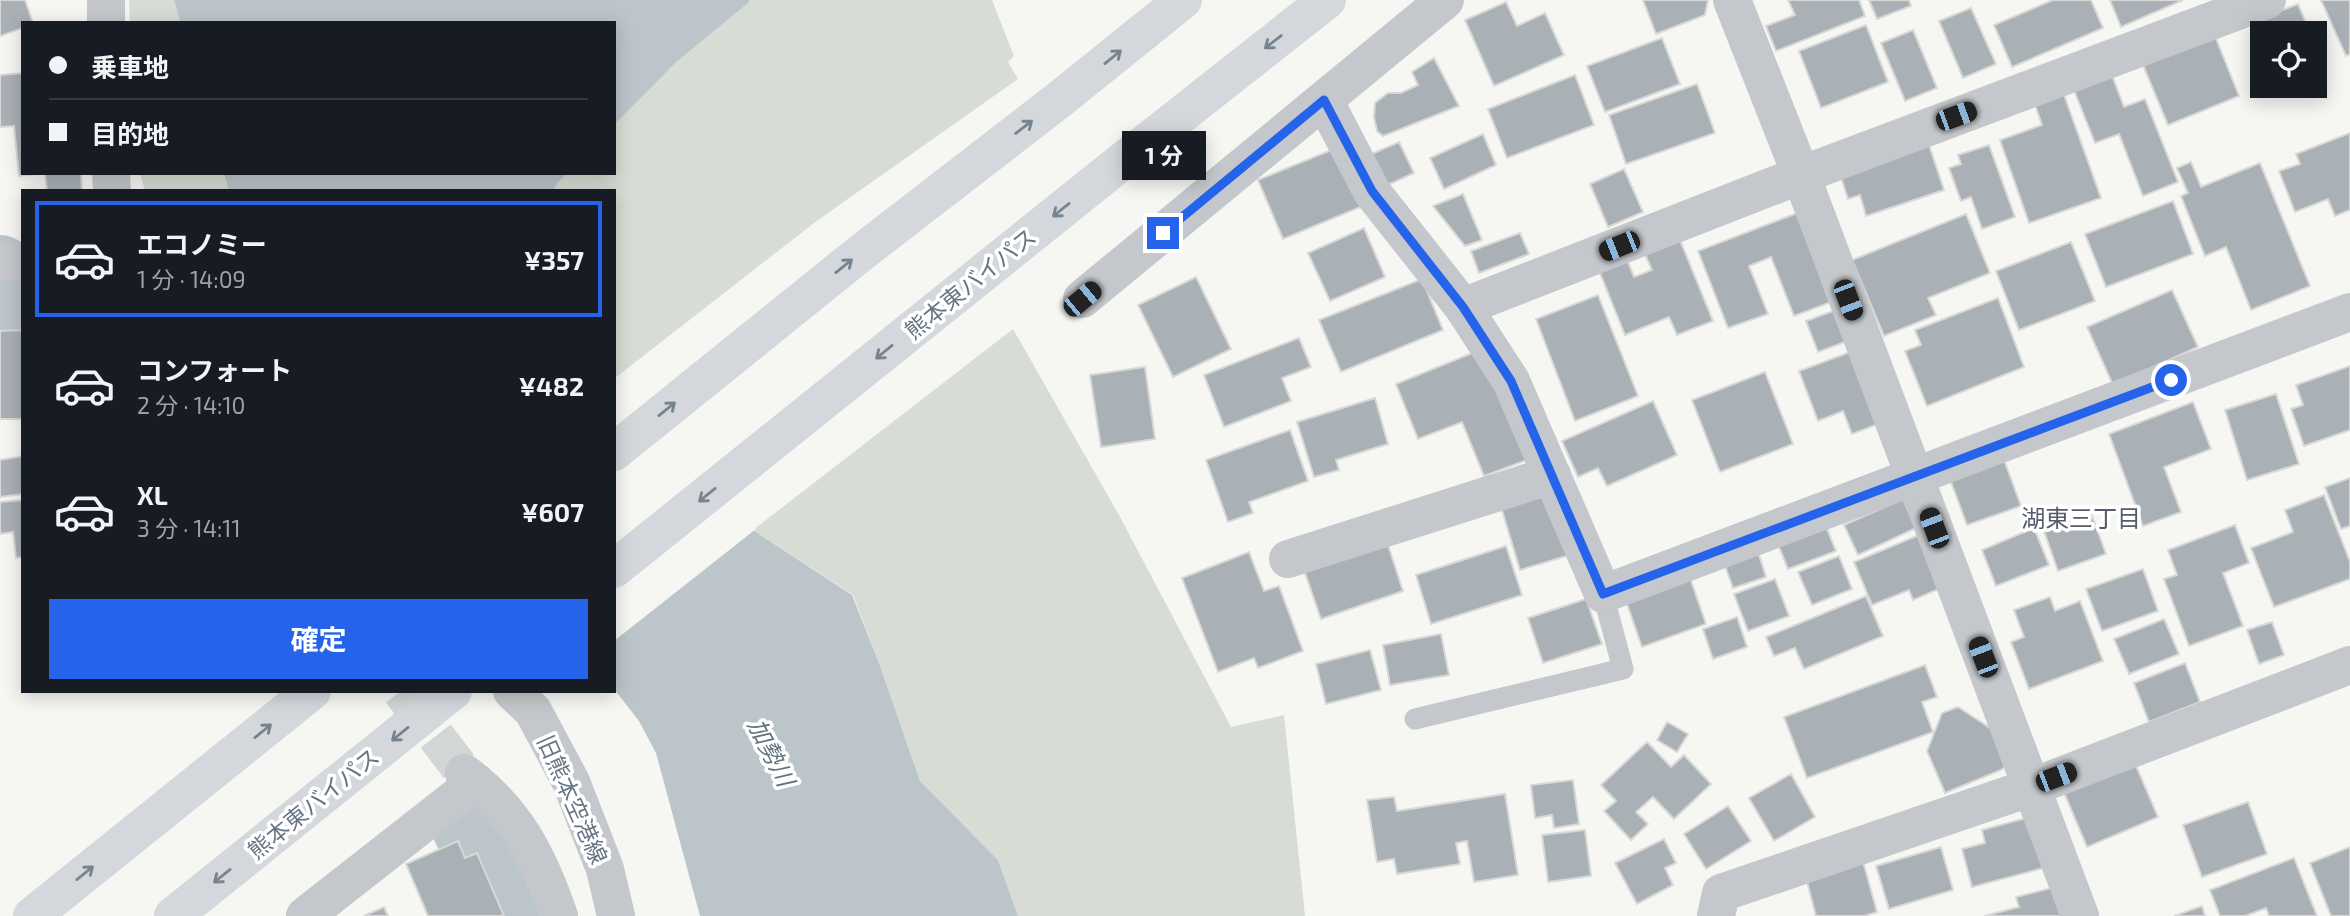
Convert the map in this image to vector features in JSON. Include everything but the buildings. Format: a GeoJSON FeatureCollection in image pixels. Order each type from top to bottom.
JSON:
{"type":"FeatureCollection","features":[{"type":"Feature","properties":{"kind":"highway"},"geometry":{"type":"LineString","coordinates":[[616,450],[862,252],[1183,0]]}},
{"type":"Feature","properties":{"kind":"highway","name":"熊本東バイパス"},"geometry":{"type":"LineString","coordinates":[[616,567],[1327,0]]}},
{"type":"Feature","properties":{"kind":"highway"},"geometry":{"type":"LineString","coordinates":[[32,916],[310,693]]}},
{"type":"Feature","properties":{"kind":"highway","name":"熊本東バイパス"},"geometry":{"type":"LineString","coordinates":[[173,916],[451,693]]}},
{"type":"Feature","properties":{"kind":"street"},"geometry":{"type":"LineString","coordinates":[[106,0],[106,21]]}},
{"type":"Feature","properties":{"kind":"street"},"geometry":{"type":"LineString","coordinates":[[1082,299],[1445,0]]}},
{"type":"Feature","properties":{"kind":"street"},"geometry":{"type":"LineString","coordinates":[[1732,0],[1801,175],[2080,916]]}},
{"type":"Feature","properties":{"kind":"street"},"geometry":{"type":"LineString","coordinates":[[1463,307],[1801,175],[2267,0]]}},
{"type":"Feature","properties":{"kind":"street"},"geometry":{"type":"LineString","coordinates":[[1324,100],[1372,191],[1463,307],[1511,381],[1603,594],[2350,312]]}},
{"type":"Feature","properties":{"kind":"street"},"geometry":{"type":"LineString","coordinates":[[0,262],[21,262]]}},
{"type":"Feature","properties":{"kind":"street"},"geometry":{"type":"LineString","coordinates":[[1289,559],[1552,475]]}},
{"type":"Feature","properties":{"kind":"street"},"geometry":{"type":"LineString","coordinates":[[1716,916],[1721,893],[2032,787],[2350,665]]}},
{"type":"Feature","properties":{"kind":"street","name":"旧熊本空港線"},"geometry":{"type":"LineString","coordinates":[[514,693],[533,712],[571,782],[605,869],[616,916]]}},
{"type":"Feature","properties":{"kind":"street"},"geometry":{"type":"LineString","coordinates":[[305,916],[426,822],[470,778],[505,810],[530,845],[559,916]]}},
{"type":"Feature","properties":{"kind":"lane"},"geometry":{"type":"LineString","coordinates":[[1415,719],[1623,669],[1603,594]]}},
{"type":"Feature","properties":{"kind":"shaded area"},"geometry":{"type":"Polygon","coordinates":[[[129,0],[992,0],[1014,56],[1008,62],[1018,79],[818,220],[616,377],[616,189],[144,189],[141,175],[616,175],[616,21],[130,21],[129,0]]]}},
{"type":"Feature","properties":{"kind":"shaded area"},"geometry":{"type":"Polygon","coordinates":[[[1013,329],[1119,515],[1231,727],[1284,715],[1305,916],[1018,916],[998,860],[920,781],[853,595],[753,530],[1013,329]]]}},
{"type":"Feature","properties":{"kind":"water"},"geometry":{"type":"Polygon","coordinates":[[[174,0],[749,0],[676,62],[616,123],[616,21],[180,21],[174,0]]]}},
{"type":"Feature","properties":{"kind":"water"},"geometry":{"type":"Polygon","coordinates":[[[225,175],[565,175],[554,189],[228,189],[225,175]]]}},
{"type":"Feature","properties":{"kind":"water","name":"加勢川"},"geometry":{"type":"Polygon","coordinates":[[[616,383],[753,530],[852,595],[920,781],[998,860],[1018,916],[700,916],[656,753],[639,721],[616,692],[616,383]]]}},
{"type":"Feature","properties":{"kind":"pier"},"geometry":{"type":"Polygon","coordinates":[[[616,379],[756,529],[616,639],[616,379]]]}},
{"type":"Feature","properties":{"kind":"waterway"},"geometry":{"type":"LineString","coordinates":[[0,270],[21,308]]}},
{"type":"Feature","properties":{"kind":"waterway"},"geometry":{"type":"LineString","coordinates":[[464,821],[508,916]]}},
{"type":"Feature","properties":{"kind":"tunnel"},"geometry":{"type":"LineString","coordinates":[[403,693],[464,773]]}},
{"type":"Feature","properties":{"kind":"district","name":"湖東三丁目"},"geometry":{"type":"Point","coordinates":[2081,517]}},
{"type":"Feature","properties":{"kind":"route"},"geometry":{"type":"LineString","coordinates":[[1163,233],[1324,100],[1372,191],[1463,307],[1511,381],[1603,594],[2171,380]]}}]}
